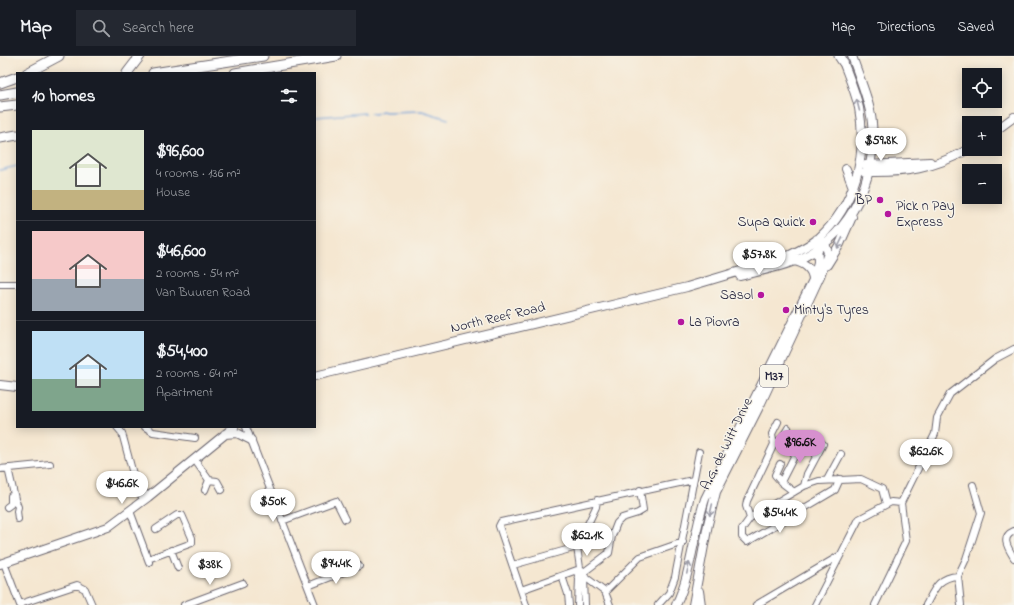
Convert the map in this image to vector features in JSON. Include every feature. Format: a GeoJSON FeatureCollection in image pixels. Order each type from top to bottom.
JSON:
{"type":"FeatureCollection","features":[{"type":"Feature","properties":{"kind":"highway"},"geometry":{"type":"LineString","coordinates":[[29,72],[59,56]]}},
{"type":"Feature","properties":{"kind":"highway"},"geometry":{"type":"LineString","coordinates":[[159,72],[263,56]]}},
{"type":"Feature","properties":{"kind":"highway"},"geometry":{"type":"LineString","coordinates":[[241,72],[336,56]]}},
{"type":"Feature","properties":{"kind":"highway"},"geometry":{"type":"LineString","coordinates":[[128,72],[140,57]]}},
{"type":"Feature","properties":{"kind":"highway"},"geometry":{"type":"LineString","coordinates":[[0,83],[16,77]]}},
{"type":"Feature","properties":{"kind":"highway"},"geometry":{"type":"LineString","coordinates":[[0,95],[16,92]]}},
{"type":"Feature","properties":{"kind":"highway"},"geometry":{"type":"LineString","coordinates":[[0,107],[16,105]]}},
{"type":"Feature","properties":{"kind":"highway"},"geometry":{"type":"LineString","coordinates":[[0,138],[16,135]]}},
{"type":"Feature","properties":{"kind":"main road"},"geometry":{"type":"LineString","coordinates":[[794,261],[802,262],[808,266],[816,278],[840,244],[862,194],[870,168],[873,141],[872,122],[852,56]]}},
{"type":"Feature","properties":{"kind":"main road"},"geometry":{"type":"LineString","coordinates":[[820,242],[854,188],[859,168],[861,121],[855,94],[841,58]]}},
{"type":"Feature","properties":{"kind":"main road"},"geometry":{"type":"LineString","coordinates":[[1002,126],[1014,117]]}},
{"type":"Feature","properties":{"kind":"main road"},"geometry":{"type":"LineString","coordinates":[[859,168],[915,170],[929,167],[962,152]]}},
{"type":"Feature","properties":{"kind":"main road"},"geometry":{"type":"LineString","coordinates":[[846,169],[854,188]]}},
{"type":"Feature","properties":{"kind":"main road"},"geometry":{"type":"LineString","coordinates":[[820,242],[838,230],[862,194]]}},
{"type":"Feature","properties":{"kind":"main road","name":"North Reef Road"},"geometry":{"type":"LineString","coordinates":[[688,286],[726,280],[794,261],[820,242]]}},
{"type":"Feature","properties":{"kind":"main road","name":"North Reef Road"},"geometry":{"type":"LineString","coordinates":[[316,376],[688,286],[784,258],[820,242]]}},
{"type":"Feature","properties":{"kind":"main road","name":"A.G. de Witt Drive"},"geometry":{"type":"LineString","coordinates":[[676,605],[685,583],[705,499],[732,451],[828,253],[820,242]]}},
{"type":"Feature","properties":{"kind":"main road"},"geometry":{"type":"LineString","coordinates":[[0,385],[16,387]]}},
{"type":"Feature","properties":{"kind":"main road"},"geometry":{"type":"LineString","coordinates":[[2,563],[108,527],[146,499],[233,428]]}},
{"type":"Feature","properties":{"kind":"main road"},"geometry":{"type":"LineString","coordinates":[[225,434],[237,433],[249,437]]}},
{"type":"Feature","properties":{"kind":"main road","name":"A.G. de Witt Drive"},"geometry":{"type":"LineString","coordinates":[[693,605],[712,507],[724,467]]}},
{"type":"Feature","properties":{"kind":"main road"},"geometry":{"type":"LineString","coordinates":[[699,580],[701,605]]}},
{"type":"Feature","properties":{"kind":"street"},"geometry":{"type":"LineString","coordinates":[[0,284],[16,284]]}},
{"type":"Feature","properties":{"kind":"street"},"geometry":{"type":"LineString","coordinates":[[875,605],[906,541],[901,503],[935,434],[937,418],[950,394],[995,359],[1014,349]]}},
{"type":"Feature","properties":{"kind":"street"},"geometry":{"type":"LineString","coordinates":[[750,518],[746,506],[747,500],[774,444],[772,434],[778,422]]}},
{"type":"Feature","properties":{"kind":"street"},"geometry":{"type":"LineString","coordinates":[[118,428],[122,433],[135,482],[146,499]]}},
{"type":"Feature","properties":{"kind":"street"},"geometry":{"type":"LineString","coordinates":[[147,428],[153,432],[196,438]]}},
{"type":"Feature","properties":{"kind":"street"},"geometry":{"type":"LineString","coordinates":[[243,428],[249,437]]}},
{"type":"Feature","properties":{"kind":"street"},"geometry":{"type":"LineString","coordinates":[[246,428],[315,605]]}},
{"type":"Feature","properties":{"kind":"street"},"geometry":{"type":"LineString","coordinates":[[774,444],[780,442],[788,428]]}},
{"type":"Feature","properties":{"kind":"street"},"geometry":{"type":"LineString","coordinates":[[781,482],[804,437]]}},
{"type":"Feature","properties":{"kind":"street"},"geometry":{"type":"LineString","coordinates":[[804,486],[807,474],[823,444]]}},
{"type":"Feature","properties":{"kind":"street"},"geometry":{"type":"LineString","coordinates":[[658,605],[671,587],[683,542],[699,452]]}},
{"type":"Feature","properties":{"kind":"street"},"geometry":{"type":"LineString","coordinates":[[827,480],[841,454]]}},
{"type":"Feature","properties":{"kind":"street"},"geometry":{"type":"LineString","coordinates":[[194,460],[209,480],[217,481],[222,490]]}},
{"type":"Feature","properties":{"kind":"street"},"geometry":{"type":"LineString","coordinates":[[5,469],[50,464]]}},
{"type":"Feature","properties":{"kind":"street"},"geometry":{"type":"LineString","coordinates":[[780,464],[775,475],[781,482],[794,492]]}},
{"type":"Feature","properties":{"kind":"street"},"geometry":{"type":"LineString","coordinates":[[5,469],[12,500],[11,506],[7,507]]}},
{"type":"Feature","properties":{"kind":"street"},"geometry":{"type":"LineString","coordinates":[[5,469],[18,507],[18,519]]}},
{"type":"Feature","properties":{"kind":"street"},"geometry":{"type":"LineString","coordinates":[[840,479],[835,490],[746,542],[742,537],[741,533],[750,518],[804,486],[827,480],[840,479],[861,479],[879,487],[884,492],[886,504]]}},
{"type":"Feature","properties":{"kind":"street"},"geometry":{"type":"LineString","coordinates":[[205,490],[209,480]]}},
{"type":"Feature","properties":{"kind":"street"},"geometry":{"type":"LineString","coordinates":[[526,605],[499,526],[501,522],[640,490],[693,480]]}},
{"type":"Feature","properties":{"kind":"street"},"geometry":{"type":"LineString","coordinates":[[961,605],[958,576],[966,559],[981,513],[973,485]]}},
{"type":"Feature","properties":{"kind":"street"},"geometry":{"type":"LineString","coordinates":[[521,590],[562,576],[581,574],[609,553],[614,530],[619,520],[643,510],[640,490]]}},
{"type":"Feature","properties":{"kind":"street"},"geometry":{"type":"LineString","coordinates":[[581,574],[578,602],[585,603],[581,574],[577,547],[597,505],[597,500]]}},
{"type":"Feature","properties":{"kind":"street"},"geometry":{"type":"LineString","coordinates":[[282,521],[336,501],[344,519]]}},
{"type":"Feature","properties":{"kind":"street"},"geometry":{"type":"LineString","coordinates":[[815,605],[858,519],[891,502],[901,503]]}},
{"type":"Feature","properties":{"kind":"street"},"geometry":{"type":"LineString","coordinates":[[130,511],[149,560],[171,550],[192,543],[184,516],[177,515],[156,529]]}},
{"type":"Feature","properties":{"kind":"street"},"geometry":{"type":"LineString","coordinates":[[1014,531],[1007,535],[1006,543],[1014,558]]}},
{"type":"Feature","properties":{"kind":"street"},"geometry":{"type":"LineString","coordinates":[[605,592],[640,557],[683,542]]}},
{"type":"Feature","properties":{"kind":"street"},"geometry":{"type":"LineString","coordinates":[[512,565],[577,547]]}},
{"type":"Feature","properties":{"kind":"street"},"geometry":{"type":"LineString","coordinates":[[171,550],[178,568]]}},
{"type":"Feature","properties":{"kind":"street"},"geometry":{"type":"LineString","coordinates":[[756,605],[839,556]]}},
{"type":"Feature","properties":{"kind":"street"},"geometry":{"type":"LineString","coordinates":[[2,563],[20,605],[77,585],[85,590],[92,605]]}},
{"type":"Feature","properties":{"kind":"street"},"geometry":{"type":"LineString","coordinates":[[308,586],[359,566]]}},
{"type":"Feature","properties":{"kind":"street"},"geometry":{"type":"LineString","coordinates":[[823,566],[830,575]]}},
{"type":"Feature","properties":{"kind":"street"},"geometry":{"type":"LineString","coordinates":[[581,574],[605,592],[610,605]]}},
{"type":"Feature","properties":{"kind":"street"},"geometry":{"type":"LineString","coordinates":[[562,576],[568,594],[569,605]]}},
{"type":"Feature","properties":{"kind":"street"},"geometry":{"type":"LineString","coordinates":[[926,605],[941,581],[950,577],[958,576]]}},
{"type":"Feature","properties":{"kind":"street"},"geometry":{"type":"LineString","coordinates":[[184,605],[242,583]]}},
{"type":"Feature","properties":{"kind":"waterway"},"geometry":{"type":"LineString","coordinates":[[370,113],[375,114],[382,111],[422,111],[448,119]]}},
{"type":"Feature","properties":{"kind":"waterway"},"geometry":{"type":"LineString","coordinates":[[316,117],[365,113]]}},
{"type":"Feature","properties":{"kind":"waterway"},"geometry":{"type":"LineString","coordinates":[[0,170],[16,166]]}},
{"type":"Feature","properties":{"kind":"place","name":"BP"},"geometry":{"type":"Point","coordinates":[880,200]}},
{"type":"Feature","properties":{"kind":"place","name":"Pick n Pay Express"},"geometry":{"type":"Point","coordinates":[888,214]}},
{"type":"Feature","properties":{"kind":"place","name":"Supa Quick"},"geometry":{"type":"Point","coordinates":[813,222]}},
{"type":"Feature","properties":{"kind":"place","name":"Sasol"},"geometry":{"type":"Point","coordinates":[761,295]}},
{"type":"Feature","properties":{"kind":"place","name":"Minty's Tyres"},"geometry":{"type":"Point","coordinates":[786,310]}},
{"type":"Feature","properties":{"kind":"place","name":"La Piovra"},"geometry":{"type":"Point","coordinates":[681,322]}}]}
